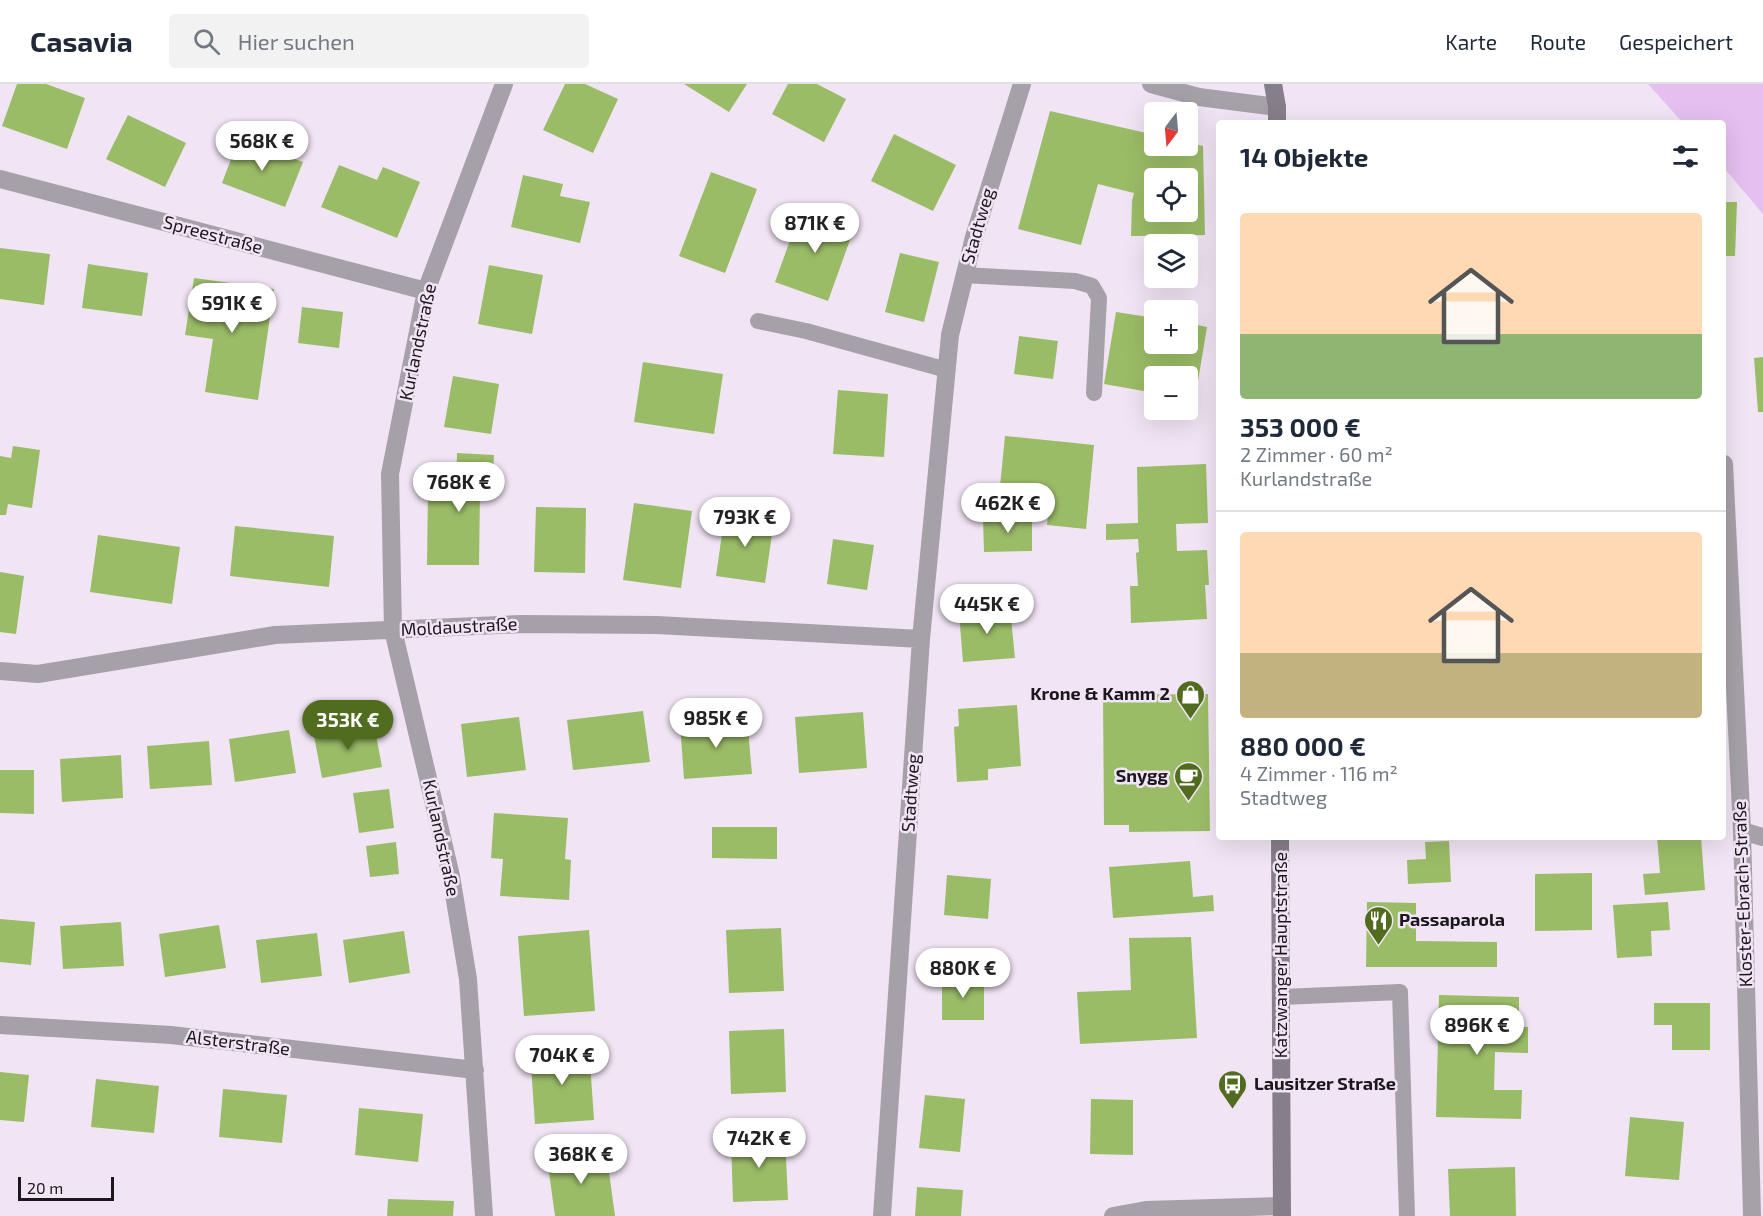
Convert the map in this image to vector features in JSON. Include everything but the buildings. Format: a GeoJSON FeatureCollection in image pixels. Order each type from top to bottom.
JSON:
{"type":"FeatureCollection","features":[{"type":"Feature","properties":{"kind":"main road"},"geometry":{"type":"LineString","coordinates":[[1273,84],[1277,115]]}},
{"type":"Feature","properties":{"kind":"main road"},"geometry":{"type":"LineString","coordinates":[[1277,115],[1282,84]]}},
{"type":"Feature","properties":{"kind":"main road","name":"Katzwanger Hauptstraße"},"geometry":{"type":"LineString","coordinates":[[1280,840],[1282,1211]]}},
{"type":"Feature","properties":{"kind":"street","name":"Kurlandstraße"},"geometry":{"type":"LineString","coordinates":[[484,1216],[468,979],[451,876],[393,630],[390,474],[426,291],[504,84]]}},
{"type":"Feature","properties":{"kind":"street","name":"Stadtweg"},"geometry":{"type":"LineString","coordinates":[[882,1216],[921,639],[950,334],[974,237],[1022,84]]}},
{"type":"Feature","properties":{"kind":"street"},"geometry":{"type":"LineString","coordinates":[[1151,84],[1199,98],[1277,115]]}},
{"type":"Feature","properties":{"kind":"street","name":"Spreestraße"},"geometry":{"type":"LineString","coordinates":[[0,179],[426,291]]}},
{"type":"Feature","properties":{"kind":"street","name":"Kloster-Ebrach-Straße"},"geometry":{"type":"LineString","coordinates":[[1726,505],[1742,831],[1752,1216]]}},
{"type":"Feature","properties":{"kind":"street","name":"Moldaustraße"},"geometry":{"type":"LineString","coordinates":[[0,671],[38,674],[275,635],[522,624],[657,625],[921,639]]}},
{"type":"Feature","properties":{"kind":"street"},"geometry":{"type":"LineString","coordinates":[[1742,831],[1763,837]]}},
{"type":"Feature","properties":{"kind":"street","name":"Alsterstraße"},"geometry":{"type":"LineString","coordinates":[[0,1025],[171,1035],[475,1070]]}},
{"type":"Feature","properties":{"kind":"street"},"geometry":{"type":"LineString","coordinates":[[1113,1216],[1146,1210],[1282,1211]]}},
{"type":"Feature","properties":{"kind":"lane"},"geometry":{"type":"LineString","coordinates":[[964,275],[1075,281],[1092,286],[1099,298],[1094,393]]}},
{"type":"Feature","properties":{"kind":"lane"},"geometry":{"type":"LineString","coordinates":[[758,321],[806,331],[946,370]]}},
{"type":"Feature","properties":{"kind":"lane"},"geometry":{"type":"LineString","coordinates":[[1281,997],[1400,992],[1407,1216]]}},
{"type":"Feature","properties":{"kind":"shaded area"},"geometry":{"type":"Polygon","coordinates":[[[1648,84],[1763,84],[1763,214],[1726,170],[1726,120],[1680,120],[1648,84]]]}},
{"type":"Feature","properties":{"kind":"place","name":"Krone & Kamm 2"},"geometry":{"type":"Point","coordinates":[1191,720]}},
{"type":"Feature","properties":{"kind":"place","name":"Snygg"},"geometry":{"type":"Point","coordinates":[1189,802]}},
{"type":"Feature","properties":{"kind":"place","name":"Passaparola"},"geometry":{"type":"Point","coordinates":[1378,946]}},
{"type":"Feature","properties":{"kind":"place","name":"Lausitzer Straße"},"geometry":{"type":"Point","coordinates":[1233,1110]}}]}
